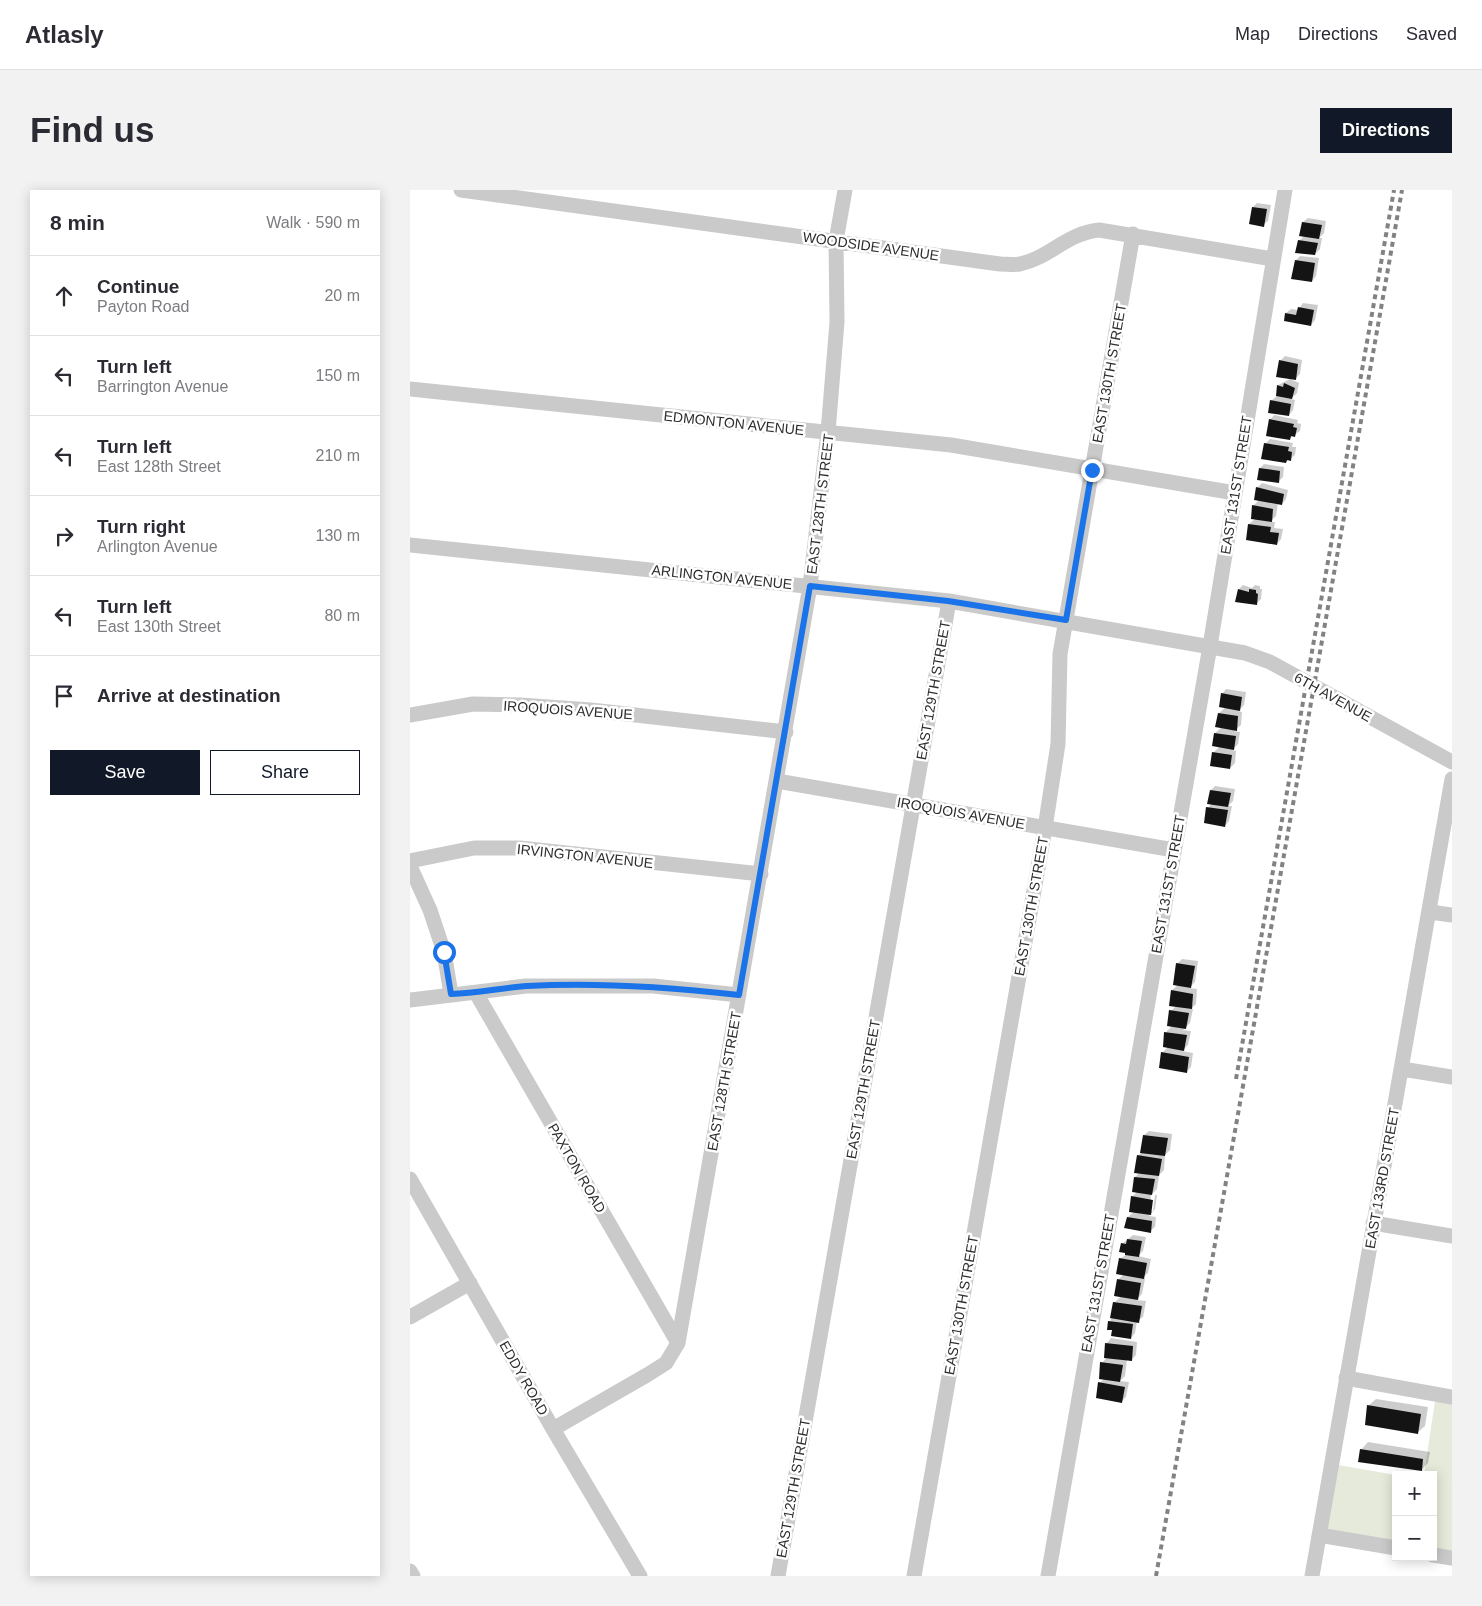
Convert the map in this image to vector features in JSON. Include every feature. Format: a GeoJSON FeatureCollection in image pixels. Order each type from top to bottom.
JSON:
{"type":"FeatureCollection","features":[{"type":"Feature","properties":{"kind":"street","name":"WOODSIDE AVENUE"},"geometry":{"type":"LineString","coordinates":[[461,190],[1000,264],[1020,264],[1038,257],[1084,231],[1099,230],[1133,234],[1273,259]]}},
{"type":"Feature","properties":{"kind":"street","name":"EAST 128TH STREET"},"geometry":{"type":"LineString","coordinates":[[553,1429],[666,1363],[678,1343],[810,586],[828,432],[837,322],[836,241],[845,190]]}},
{"type":"Feature","properties":{"kind":"street","name":"EAST 131ST STREET"},"geometry":{"type":"LineString","coordinates":[[1048,1576],[1210,646],[1285,190]]}},
{"type":"Feature","properties":{"kind":"street","name":"EAST 130TH STREET"},"geometry":{"type":"LineString","coordinates":[[914,1576],[1045,828],[1058,744],[1060,654],[1133,234]]}},
{"type":"Feature","properties":{"kind":"street","name":"EDMONTON AVENUE"},"geometry":{"type":"LineString","coordinates":[[410,390],[951,445],[1235,493]]}},
{"type":"Feature","properties":{"kind":"street","name":"ARLINGTON AVENUE"},"geometry":{"type":"LineString","coordinates":[[410,545],[948,601],[1210,646]]}},
{"type":"Feature","properties":{"kind":"street","name":"EAST 129TH STREET"},"geometry":{"type":"LineString","coordinates":[[778,1576],[948,601]]}},
{"type":"Feature","properties":{"kind":"street","name":"6TH AVENUE"},"geometry":{"type":"LineString","coordinates":[[1210,646],[1245,653],[1270,662],[1452,762]]}},
{"type":"Feature","properties":{"kind":"street","name":"IROQUOIS AVENUE"},"geometry":{"type":"LineString","coordinates":[[410,715],[473,704],[520,705],[591,710],[786,732]]}},
{"type":"Feature","properties":{"kind":"street","name":"EAST 133RD STREET"},"geometry":{"type":"LineString","coordinates":[[1312,1576],[1452,779]]}},
{"type":"Feature","properties":{"kind":"street","name":"IROQUOIS AVENUE"},"geometry":{"type":"LineString","coordinates":[[777,780],[1174,850]]}},
{"type":"Feature","properties":{"kind":"street","name":"IRVINGTON AVENUE"},"geometry":{"type":"LineString","coordinates":[[410,861],[474,848],[520,848],[761,874]]}},
{"type":"Feature","properties":{"kind":"street"},"geometry":{"type":"LineString","coordinates":[[410,866],[430,910],[444,952],[451,994]]}},
{"type":"Feature","properties":{"kind":"street"},"geometry":{"type":"LineString","coordinates":[[1430,912],[1452,916]]}},
{"type":"Feature","properties":{"kind":"street"},"geometry":{"type":"LineString","coordinates":[[410,1000],[526,986],[653,986],[739,995]]}},
{"type":"Feature","properties":{"kind":"street","name":"PAXTON ROAD"},"geometry":{"type":"LineString","coordinates":[[476,993],[678,1343]]}},
{"type":"Feature","properties":{"kind":"street"},"geometry":{"type":"LineString","coordinates":[[1402,1069],[1452,1077]]}},
{"type":"Feature","properties":{"kind":"street","name":"EDDY ROAD"},"geometry":{"type":"LineString","coordinates":[[410,1179],[553,1429],[640,1576]]}},
{"type":"Feature","properties":{"kind":"street"},"geometry":{"type":"LineString","coordinates":[[1373,1223],[1452,1236]]}},
{"type":"Feature","properties":{"kind":"street"},"geometry":{"type":"LineString","coordinates":[[410,1317],[470,1283]]}},
{"type":"Feature","properties":{"kind":"street"},"geometry":{"type":"LineString","coordinates":[[1346,1378],[1452,1397]]}},
{"type":"Feature","properties":{"kind":"street"},"geometry":{"type":"LineString","coordinates":[[1319,1535],[1392,1547]]}},
{"type":"Feature","properties":{"kind":"street"},"geometry":{"type":"LineString","coordinates":[[1437,1556],[1452,1558]]}},
{"type":"Feature","properties":{"kind":"street"},"geometry":{"type":"LineString","coordinates":[[410,1571],[413,1576]]}},
{"type":"Feature","properties":{"kind":"green space"},"geometry":{"type":"Polygon","coordinates":[[[1436,1394],[1452,1397],[1452,1558],[1437,1556],[1437,1471],[1425,1471],[1436,1394]]]}},
{"type":"Feature","properties":{"kind":"green space"},"geometry":{"type":"Polygon","coordinates":[[[1332,1464],[1392,1474],[1392,1547],[1319,1535],[1332,1464]]]}},
{"type":"Feature","properties":{"kind":"building"},"geometry":{"type":"Polygon","coordinates":[[[1252,207],[1267,209],[1264,227],[1249,224],[1252,207]]]}},
{"type":"Feature","properties":{"kind":"building"},"geometry":{"type":"Polygon","coordinates":[[[1302,222],[1322,225],[1319,239],[1299,236],[1302,222]]]}},
{"type":"Feature","properties":{"kind":"building"},"geometry":{"type":"Polygon","coordinates":[[[1298,240],[1318,243],[1315,255],[1295,253],[1298,240]]]}},
{"type":"Feature","properties":{"kind":"building"},"geometry":{"type":"Polygon","coordinates":[[[1295,260],[1315,263],[1312,282],[1291,279],[1295,260]]]}},
{"type":"Feature","properties":{"kind":"building"},"geometry":{"type":"Polygon","coordinates":[[[1298,307],[1314,310],[1311,326],[1284,321],[1285,313],[1296,315],[1298,307]]]}},
{"type":"Feature","properties":{"kind":"building"},"geometry":{"type":"Polygon","coordinates":[[[1279,360],[1298,364],[1296,380],[1276,377],[1279,360]]]}},
{"type":"Feature","properties":{"kind":"building"},"geometry":{"type":"Polygon","coordinates":[[[1284,383],[1295,388],[1292,399],[1276,396],[1277,385],[1283,387],[1284,383]]]}},
{"type":"Feature","properties":{"kind":"building"},"geometry":{"type":"Polygon","coordinates":[[[1270,400],[1291,404],[1289,416],[1268,413],[1270,400]]]}},
{"type":"Feature","properties":{"kind":"building"},"geometry":{"type":"Polygon","coordinates":[[[1269,419],[1294,424],[1293,427],[1297,428],[1295,437],[1291,436],[1290,440],[1266,436],[1269,419]]]}},
{"type":"Feature","properties":{"kind":"building"},"geometry":{"type":"Polygon","coordinates":[[[1264,443],[1289,447],[1288,451],[1292,452],[1291,461],[1287,460],[1286,463],[1261,459],[1264,443]]]}},
{"type":"Feature","properties":{"kind":"building"},"geometry":{"type":"Polygon","coordinates":[[[1259,468],[1280,471],[1279,483],[1257,480],[1259,468]]]}},
{"type":"Feature","properties":{"kind":"building"},"geometry":{"type":"Polygon","coordinates":[[[1256,487],[1284,494],[1282,505],[1254,500],[1256,487]]]}},
{"type":"Feature","properties":{"kind":"building"},"geometry":{"type":"Polygon","coordinates":[[[1252,505],[1273,509],[1272,522],[1251,519],[1252,505]]]}},
{"type":"Feature","properties":{"kind":"building"},"geometry":{"type":"Polygon","coordinates":[[[1248,524],[1271,527],[1270,532],[1279,533],[1277,545],[1246,540],[1248,524]]]}},
{"type":"Feature","properties":{"kind":"building"},"geometry":{"type":"Polygon","coordinates":[[[1238,589],[1249,592],[1249,589],[1256,590],[1258,594],[1257,605],[1235,602],[1238,589]]]}},
{"type":"Feature","properties":{"kind":"building"},"geometry":{"type":"Polygon","coordinates":[[[1221,693],[1242,697],[1240,711],[1219,707],[1221,693]]]}},
{"type":"Feature","properties":{"kind":"building"},"geometry":{"type":"Polygon","coordinates":[[[1218,713],[1238,716],[1237,731],[1215,727],[1218,713]]]}},
{"type":"Feature","properties":{"kind":"building"},"geometry":{"type":"Polygon","coordinates":[[[1214,733],[1236,736],[1234,750],[1212,746],[1214,733]]]}},
{"type":"Feature","properties":{"kind":"building"},"geometry":{"type":"Polygon","coordinates":[[[1212,752],[1232,755],[1230,769],[1210,766],[1212,752]]]}},
{"type":"Feature","properties":{"kind":"building"},"geometry":{"type":"Polygon","coordinates":[[[1210,790],[1231,793],[1228,807],[1207,804],[1210,790]]]}},
{"type":"Feature","properties":{"kind":"building"},"geometry":{"type":"Polygon","coordinates":[[[1206,807],[1228,810],[1225,827],[1204,823],[1206,807]]]}},
{"type":"Feature","properties":{"kind":"building"},"geometry":{"type":"Polygon","coordinates":[[[1176,963],[1195,966],[1191,988],[1173,985],[1176,963]]]}},
{"type":"Feature","properties":{"kind":"building"},"geometry":{"type":"Polygon","coordinates":[[[1171,990],[1193,994],[1192,1009],[1169,1006],[1171,990]]]}},
{"type":"Feature","properties":{"kind":"building"},"geometry":{"type":"Polygon","coordinates":[[[1169,1010],[1189,1013],[1186,1029],[1167,1026],[1169,1010]]]}},
{"type":"Feature","properties":{"kind":"building"},"geometry":{"type":"Polygon","coordinates":[[[1164,1032],[1187,1035],[1184,1051],[1163,1047],[1164,1032]]]}},
{"type":"Feature","properties":{"kind":"building"},"geometry":{"type":"Polygon","coordinates":[[[1161,1052],[1189,1057],[1187,1073],[1159,1068],[1161,1052]]]}},
{"type":"Feature","properties":{"kind":"building"},"geometry":{"type":"Polygon","coordinates":[[[1143,1135],[1168,1138],[1165,1156],[1140,1153],[1143,1135]]]}},
{"type":"Feature","properties":{"kind":"building"},"geometry":{"type":"Polygon","coordinates":[[[1137,1155],[1162,1159],[1159,1176],[1134,1173],[1137,1155]]]}},
{"type":"Feature","properties":{"kind":"building"},"geometry":{"type":"Polygon","coordinates":[[[1134,1177],[1155,1179],[1152,1195],[1132,1192],[1134,1177]]]}},
{"type":"Feature","properties":{"kind":"building"},"geometry":{"type":"Polygon","coordinates":[[[1131,1196],[1153,1200],[1151,1215],[1129,1212],[1131,1196]]]}},
{"type":"Feature","properties":{"kind":"building"},"geometry":{"type":"Polygon","coordinates":[[[1127,1217],[1152,1221],[1151,1233],[1124,1228],[1127,1217]]]}},
{"type":"Feature","properties":{"kind":"building"},"geometry":{"type":"Polygon","coordinates":[[[1127,1239],[1142,1241],[1139,1257],[1119,1252],[1121,1243],[1126,1244],[1127,1239]]]}},
{"type":"Feature","properties":{"kind":"building"},"geometry":{"type":"Polygon","coordinates":[[[1119,1258],[1147,1263],[1144,1279],[1116,1274],[1119,1258]]]}},
{"type":"Feature","properties":{"kind":"building"},"geometry":{"type":"Polygon","coordinates":[[[1117,1279],[1141,1283],[1138,1300],[1114,1296],[1117,1279]]]}},
{"type":"Feature","properties":{"kind":"building"},"geometry":{"type":"Polygon","coordinates":[[[1113,1302],[1142,1306],[1139,1323],[1110,1318],[1113,1302]]]}},
{"type":"Feature","properties":{"kind":"building"},"geometry":{"type":"Polygon","coordinates":[[[1108,1321],[1133,1324],[1131,1339],[1111,1336],[1112,1330],[1107,1330],[1108,1321]]]}},
{"type":"Feature","properties":{"kind":"building"},"geometry":{"type":"Polygon","coordinates":[[[1105,1343],[1133,1346],[1132,1361],[1104,1358],[1105,1343]]]}},
{"type":"Feature","properties":{"kind":"building"},"geometry":{"type":"Polygon","coordinates":[[[1100,1362],[1123,1365],[1120,1382],[1099,1379],[1100,1362]]]}},
{"type":"Feature","properties":{"kind":"building"},"geometry":{"type":"Polygon","coordinates":[[[1098,1382],[1125,1387],[1122,1403],[1096,1398],[1098,1382]]]}},
{"type":"Feature","properties":{"kind":"building"},"geometry":{"type":"Polygon","coordinates":[[[1367,1405],[1421,1414],[1418,1434],[1365,1425],[1367,1405]]]}},
{"type":"Feature","properties":{"kind":"building"},"geometry":{"type":"Polygon","coordinates":[[[1360,1449],[1423,1459],[1422,1471],[1358,1462],[1360,1449]]]}},
{"type":"Feature","properties":{"kind":"railway"},"geometry":{"type":"LineString","coordinates":[[1236,1079],[1394,190]]}},
{"type":"Feature","properties":{"kind":"railway"},"geometry":{"type":"LineString","coordinates":[[1156,1576],[1402,190]]}},
{"type":"Feature","properties":{"kind":"route"},"geometry":{"type":"LineString","coordinates":[[444,952],[451,994],[476,993],[526,986],[653,986],[739,995],[810,586],[948,601],[1066,620],[1092,470]]}}]}
